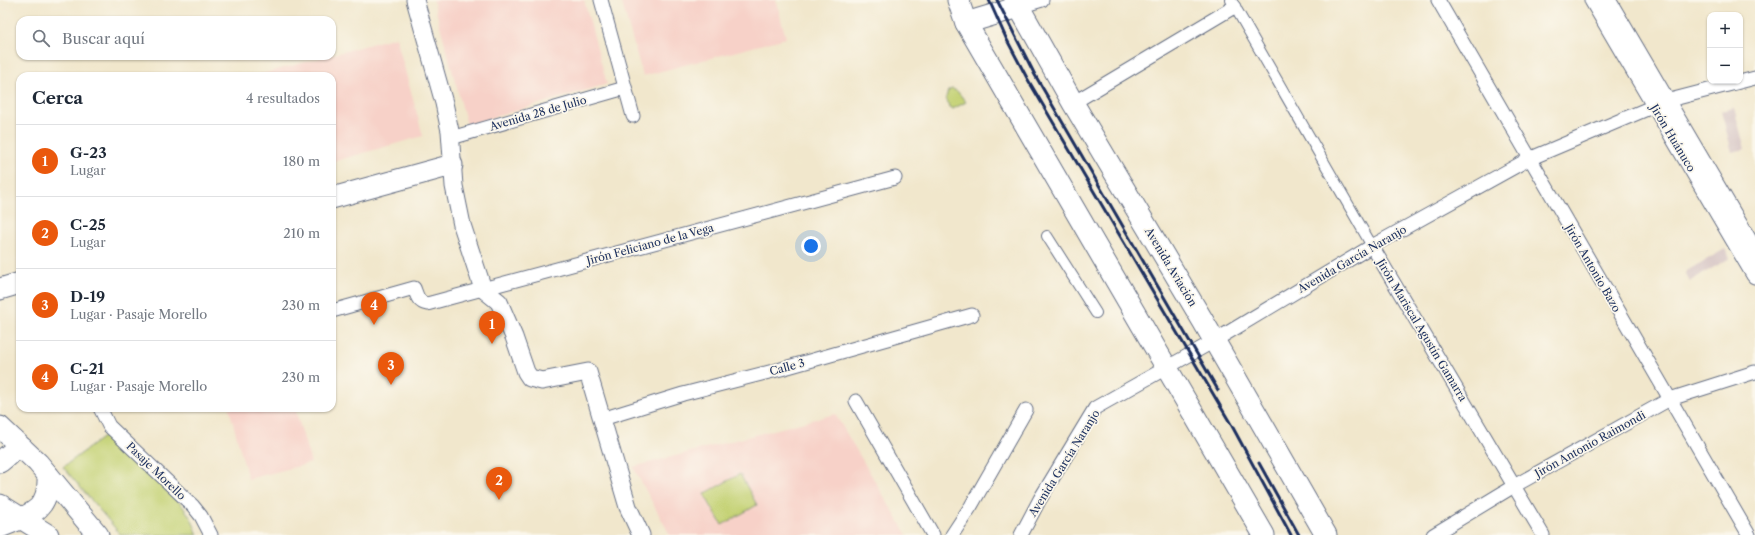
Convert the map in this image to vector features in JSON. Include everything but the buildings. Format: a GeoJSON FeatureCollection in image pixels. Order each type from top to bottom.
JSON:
{"type":"FeatureCollection","features":[{"type":"Feature","properties":{"kind":"main road"},"geometry":{"type":"LineString","coordinates":[[958,0],[966,23],[1165,368],[1264,535]]}},
{"type":"Feature","properties":{"kind":"main road"},"geometry":{"type":"LineString","coordinates":[[966,23],[1013,2]]}},
{"type":"Feature","properties":{"kind":"main road","name":"Avenida Aviación"},"geometry":{"type":"LineString","coordinates":[[1013,2],[1214,341],[1326,535]]}},
{"type":"Feature","properties":{"kind":"main road"},"geometry":{"type":"LineString","coordinates":[[336,197],[452,164]]}},
{"type":"Feature","properties":{"kind":"main road"},"geometry":{"type":"LineString","coordinates":[[0,289],[16,284]]}},
{"type":"Feature","properties":{"kind":"main road"},"geometry":{"type":"LineString","coordinates":[[0,427],[9,455],[48,475],[98,535]]}},
{"type":"Feature","properties":{"kind":"main road"},"geometry":{"type":"LineString","coordinates":[[0,527],[22,519],[35,512],[44,502],[49,489],[48,475]]}},
{"type":"Feature","properties":{"kind":"main road"},"geometry":{"type":"LineString","coordinates":[[0,505],[48,535]]}},
{"type":"Feature","properties":{"kind":"street"},"geometry":{"type":"LineString","coordinates":[[415,0],[444,103],[451,138],[454,186],[462,225],[483,289],[499,302],[514,337],[526,372],[530,378],[542,381],[588,372],[628,507],[641,535]]}},
{"type":"Feature","properties":{"kind":"street"},"geometry":{"type":"LineString","coordinates":[[601,0],[633,116]]}},
{"type":"Feature","properties":{"kind":"street"},"geometry":{"type":"LineString","coordinates":[[1013,2],[1042,0]]}},
{"type":"Feature","properties":{"kind":"street","name":"Jirón Antonio Bazo"},"geometry":{"type":"LineString","coordinates":[[1438,0],[1529,159],[1749,535]]}},
{"type":"Feature","properties":{"kind":"street","name":"Jirón Huánuco"},"geometry":{"type":"LineString","coordinates":[[1593,0],[1755,252]]}},
{"type":"Feature","properties":{"kind":"street","name":"Jirón Huánuco"},"geometry":{"type":"LineString","coordinates":[[1607,0],[1660,103],[1755,275]]}},
{"type":"Feature","properties":{"kind":"street"},"geometry":{"type":"LineString","coordinates":[[1073,103],[1232,4]]}},
{"type":"Feature","properties":{"kind":"street","name":"Jirón Mariscal Agustín Gamarra"},"geometry":{"type":"LineString","coordinates":[[1232,4],[1372,246],[1543,535]]}},
{"type":"Feature","properties":{"kind":"street","name":"Avenida García Naranjo"},"geometry":{"type":"LineString","coordinates":[[1021,535],[1044,492],[1095,408],[1214,341],[1372,246],[1529,159],[1660,103],[1755,78]]}},
{"type":"Feature","properties":{"kind":"street","name":"Avenida 28 de Julio"},"geometry":{"type":"LineString","coordinates":[[451,138],[625,88]]}},
{"type":"Feature","properties":{"kind":"street","name":"Jirón Feliciano de la Vega"},"geometry":{"type":"LineString","coordinates":[[336,311],[414,288],[418,299],[427,304],[895,178]]}},
{"type":"Feature","properties":{"kind":"street"},"geometry":{"type":"LineString","coordinates":[[1047,236],[1096,313]]}},
{"type":"Feature","properties":{"kind":"street","name":"Calle 3"},"geometry":{"type":"LineString","coordinates":[[602,419],[683,394],[781,369],[972,315]]}},
{"type":"Feature","properties":{"kind":"street","name":"Jirón Antonio Raimondi"},"geometry":{"type":"LineString","coordinates":[[1433,535],[1514,486],[1670,399],[1755,372]]}},
{"type":"Feature","properties":{"kind":"street"},"geometry":{"type":"LineString","coordinates":[[856,401],[933,535]]}},
{"type":"Feature","properties":{"kind":"street"},"geometry":{"type":"LineString","coordinates":[[952,535],[971,506],[1026,410]]}},
{"type":"Feature","properties":{"kind":"street","name":"Pasaje Morello"},"geometry":{"type":"LineString","coordinates":[[102,412],[109,426],[193,506],[201,516],[211,535]]}},
{"type":"Feature","properties":{"kind":"shaded area"},"geometry":{"type":"Polygon","coordinates":[[[433,0],[584,0],[607,84],[467,125],[433,0]]]}},
{"type":"Feature","properties":{"kind":"shaded area"},"geometry":{"type":"Polygon","coordinates":[[[621,0],[776,0],[786,38],[643,76],[621,0]]]}},
{"type":"Feature","properties":{"kind":"shaded area"},"geometry":{"type":"Polygon","coordinates":[[[396,37],[423,136],[336,161],[336,72],[269,72],[313,60],[336,60],[336,54],[396,37]]]}},
{"type":"Feature","properties":{"kind":"shaded area"},"geometry":{"type":"Polygon","coordinates":[[[1734,108],[1745,149],[1732,152],[1721,111],[1734,108]]]}},
{"type":"Feature","properties":{"kind":"shaded area"},"geometry":{"type":"Polygon","coordinates":[[[1725,249],[1730,258],[1690,281],[1685,272],[1725,249]]]}},
{"type":"Feature","properties":{"kind":"shaded area"},"geometry":{"type":"Polygon","coordinates":[[[230,412],[296,412],[311,463],[248,479],[230,412]]]}},
{"type":"Feature","properties":{"kind":"shaded area"},"geometry":{"type":"Polygon","coordinates":[[[835,414],[907,535],[670,535],[633,467],[835,414]]]}},
{"type":"Feature","properties":{"kind":"green space"},"geometry":{"type":"Polygon","coordinates":[[[952,89],[957,91],[966,102],[953,109],[949,107],[946,97],[948,91],[952,89]]]}},
{"type":"Feature","properties":{"kind":"green space"},"geometry":{"type":"Polygon","coordinates":[[[105,436],[181,504],[191,518],[198,535],[121,535],[63,467],[105,436]]]}},
{"type":"Feature","properties":{"kind":"green space"},"geometry":{"type":"Polygon","coordinates":[[[740,474],[757,505],[722,525],[704,494],[740,474]]]}},
{"type":"Feature","properties":{"kind":"railway"},"geometry":{"type":"LineString","coordinates":[[989,0],[1006,38],[1027,78],[1232,426],[1291,535]]}},
{"type":"Feature","properties":{"kind":"railway"},"geometry":{"type":"LineString","coordinates":[[997,0],[1035,75],[1218,390]]}},
{"type":"Feature","properties":{"kind":"railway"},"geometry":{"type":"LineString","coordinates":[[1259,463],[1299,535]]}},
{"type":"Feature","properties":{"kind":"place","name":"C-21"},"geometry":{"type":"Point","coordinates":[374,325]}},
{"type":"Feature","properties":{"kind":"place","name":"G-23"},"geometry":{"type":"Point","coordinates":[492,344]}},
{"type":"Feature","properties":{"kind":"place","name":"D-19"},"geometry":{"type":"Point","coordinates":[391,385]}},
{"type":"Feature","properties":{"kind":"place","name":"C-25"},"geometry":{"type":"Point","coordinates":[499,500]}}]}
